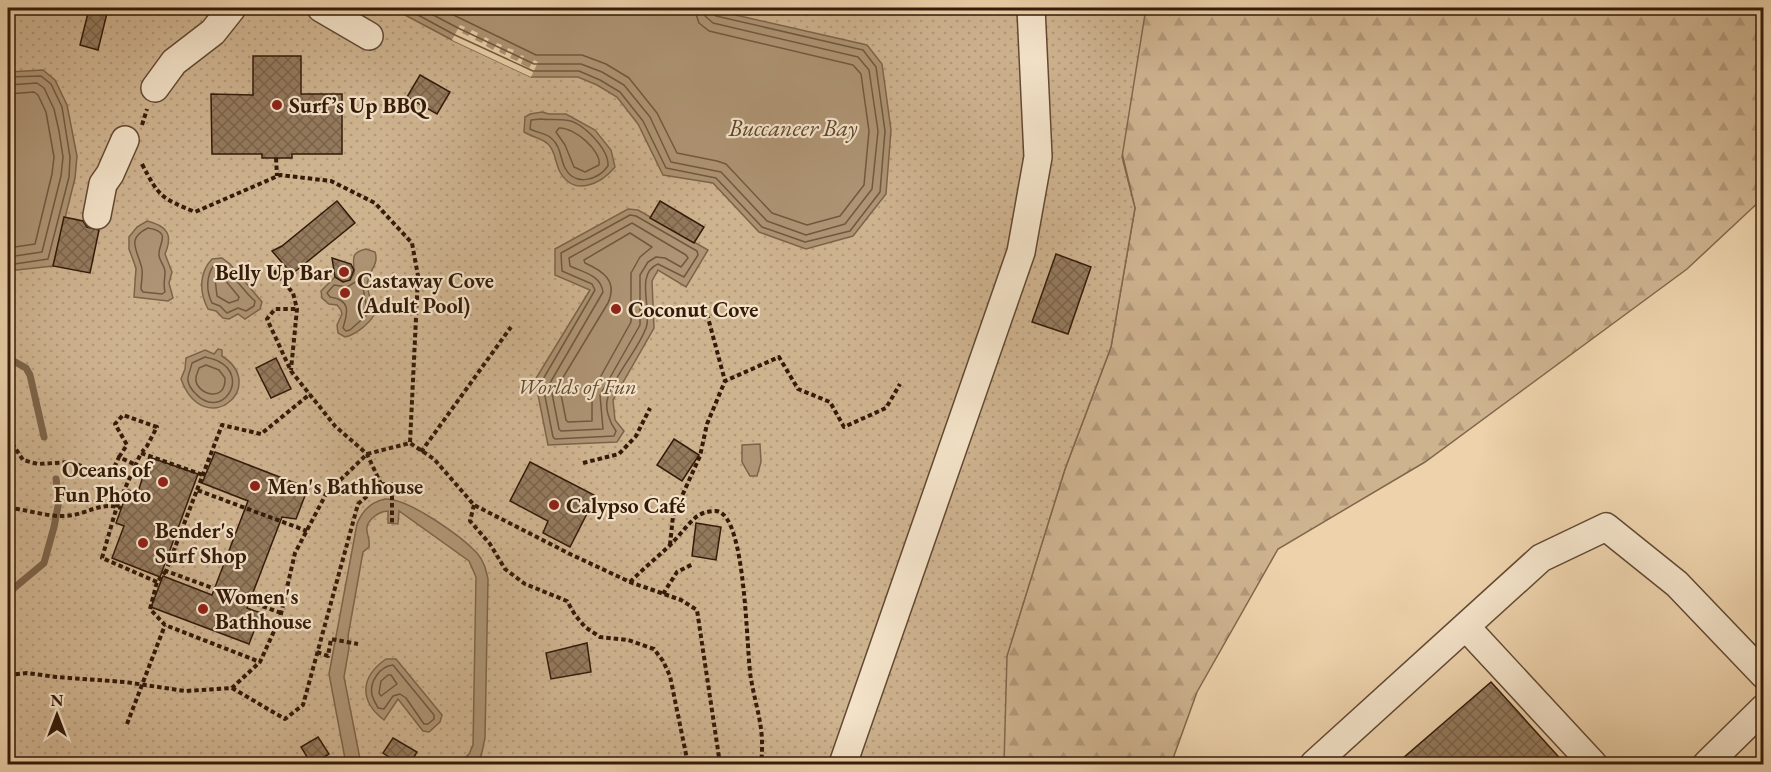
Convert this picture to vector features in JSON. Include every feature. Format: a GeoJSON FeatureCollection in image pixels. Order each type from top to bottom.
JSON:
{"type":"FeatureCollection","features":[{"type":"Feature","properties":{"kind":"street"},"geometry":{"type":"LineString","coordinates":[[155,88],[174,62],[213,32],[232,8]]}},
{"type":"Feature","properties":{"kind":"street"},"geometry":{"type":"LineString","coordinates":[[321,8],[369,36]]}},
{"type":"Feature","properties":{"kind":"street"},"geometry":{"type":"LineString","coordinates":[[843,765],[1021,252],[1038,157],[1031,8]]}},
{"type":"Feature","properties":{"kind":"street"},"geometry":{"type":"LineString","coordinates":[[97,215],[103,184],[134,142]]}},
{"type":"Feature","properties":{"kind":"street"},"geometry":{"type":"LineString","coordinates":[[1332,759],[1466,627],[1541,558],[1606,527],[1677,584],[1764,675]]}},
{"type":"Feature","properties":{"kind":"street"},"geometry":{"type":"LineString","coordinates":[[1466,627],[1593,765]]}},
{"type":"Feature","properties":{"kind":"street"},"geometry":{"type":"LineString","coordinates":[[1707,765],[1764,708]]}},
{"type":"Feature","properties":{"kind":"path"},"geometry":{"type":"LineString","coordinates":[[155,88],[134,142],[155,189],[169,201],[195,212],[277,176],[331,181],[375,203],[412,243],[418,276],[410,443]]}},
{"type":"Feature","properties":{"kind":"path"},"geometry":{"type":"LineString","coordinates":[[276,158],[277,176]]}},
{"type":"Feature","properties":{"kind":"path"},"geometry":{"type":"LineString","coordinates":[[269,265],[293,293],[297,309],[291,371]]}},
{"type":"Feature","properties":{"kind":"path"},"geometry":{"type":"LineString","coordinates":[[297,309],[275,309],[267,319],[291,371],[335,426],[367,454],[381,484]]}},
{"type":"Feature","properties":{"kind":"path"},"geometry":{"type":"LineString","coordinates":[[670,545],[673,516],[700,456],[707,424],[725,381],[707,314]]}},
{"type":"Feature","properties":{"kind":"path"},"geometry":{"type":"LineString","coordinates":[[421,452],[510,327]]}},
{"type":"Feature","properties":{"kind":"path"},"geometry":{"type":"LineString","coordinates":[[725,381],[779,357],[798,388],[830,402],[844,427],[886,408],[900,384]]}},
{"type":"Feature","properties":{"kind":"path"},"geometry":{"type":"LineString","coordinates":[[260,662],[165,625],[150,609],[157,582],[166,571],[222,425],[261,434],[310,394]]}},
{"type":"Feature","properties":{"kind":"path"},"geometry":{"type":"LineString","coordinates":[[583,463],[619,454],[636,436],[650,408]]}},
{"type":"Feature","properties":{"kind":"path"},"geometry":{"type":"LineString","coordinates":[[8,437],[23,460],[38,464],[70,462],[110,476],[127,446],[115,424],[123,415],[157,427],[141,453],[119,507],[102,558],[157,582]]}},
{"type":"Feature","properties":{"kind":"path"},"geometry":{"type":"LineString","coordinates":[[410,443],[434,459],[474,505],[570,554],[630,582],[681,600],[697,610],[720,765]]}},
{"type":"Feature","properties":{"kind":"path"},"geometry":{"type":"LineString","coordinates":[[231,687],[260,662],[281,614],[295,553],[326,494],[367,454],[410,443]]}},
{"type":"Feature","properties":{"kind":"path"},"geometry":{"type":"LineString","coordinates":[[141,453],[203,475]]}},
{"type":"Feature","properties":{"kind":"path"},"geometry":{"type":"LineString","coordinates":[[119,457],[136,465]]}},
{"type":"Feature","properties":{"kind":"path"},"geometry":{"type":"LineString","coordinates":[[8,675],[27,673],[185,690],[231,687],[285,719],[303,705],[358,504],[381,484],[392,484],[392,524]]}},
{"type":"Feature","properties":{"kind":"path"},"geometry":{"type":"LineString","coordinates":[[197,490],[307,531]]}},
{"type":"Feature","properties":{"kind":"path"},"geometry":{"type":"LineString","coordinates":[[8,508],[64,516],[105,504],[119,507]]}},
{"type":"Feature","properties":{"kind":"path"},"geometry":{"type":"LineString","coordinates":[[474,505],[470,521],[490,544],[505,568],[525,584],[567,601],[585,627],[600,637],[628,640],[654,649],[670,676],[688,765]]}},
{"type":"Feature","properties":{"kind":"path"},"geometry":{"type":"LineString","coordinates":[[630,582],[695,518],[702,514],[719,511],[726,516],[732,525],[747,607],[750,678],[762,726],[761,765]]}},
{"type":"Feature","properties":{"kind":"path"},"geometry":{"type":"LineString","coordinates":[[663,594],[677,572],[693,564]]}},
{"type":"Feature","properties":{"kind":"path"},"geometry":{"type":"LineString","coordinates":[[166,571],[281,614]]}},
{"type":"Feature","properties":{"kind":"path"},"geometry":{"type":"LineString","coordinates":[[127,724],[165,625]]}},
{"type":"Feature","properties":{"kind":"path"},"geometry":{"type":"LineString","coordinates":[[317,652],[328,656],[331,639],[358,644]]}},
{"type":"Feature","properties":{"kind":"green space","name":"Worlds of Fun"},"geometry":{"type":"Polygon","coordinates":[[[8,8],[1146,8],[1122,157],[1135,208],[1111,347],[1065,469],[1007,656],[1004,764],[8,764],[8,8]]]}},
{"type":"Feature","properties":{"kind":"green space"},"geometry":{"type":"Polygon","coordinates":[[[1088,8],[1763,8],[1763,198],[1687,269],[1425,462],[1278,549],[1197,692],[1171,764],[980,764],[984,729],[1065,469],[1111,347],[1135,208],[1088,8]]]}},
{"type":"Feature","properties":{"kind":"water","name":"Buccaneer Bay"},"geometry":{"type":"Polygon","coordinates":[[[392,8],[705,8],[867,45],[882,64],[891,130],[886,194],[853,236],[806,249],[759,232],[713,183],[663,175],[638,124],[617,97],[578,77],[531,77],[452,40],[392,8]]]}},
{"type":"Feature","properties":{"kind":"water"},"geometry":{"type":"Polygon","coordinates":[[[43,70],[55,80],[67,105],[77,156],[75,178],[53,266],[8,271],[8,72],[43,70]]]}},
{"type":"Feature","properties":{"kind":"water"},"geometry":{"type":"Polygon","coordinates":[[[542,112],[566,114],[595,130],[611,150],[615,167],[595,183],[588,185],[580,186],[566,180],[560,172],[549,145],[524,132],[525,117],[542,112]]]}},
{"type":"Feature","properties":{"kind":"water","name":"Coconut Cove"},"geometry":{"type":"Polygon","coordinates":[[[628,209],[638,210],[708,250],[686,287],[658,270],[652,281],[654,328],[613,400],[615,420],[624,431],[617,442],[548,445],[535,380],[590,290],[555,275],[555,249],[628,209]]]}},
{"type":"Feature","properties":{"kind":"water"},"geometry":{"type":"Polygon","coordinates":[[[147,221],[160,226],[167,232],[169,242],[165,254],[172,272],[169,283],[173,298],[168,301],[134,297],[136,268],[129,249],[129,237],[137,227],[147,221]]]}},
{"type":"Feature","properties":{"kind":"water","name":"Castaway Cove (Adult Pool)"},"geometry":{"type":"Polygon","coordinates":[[[366,249],[375,252],[376,256],[367,284],[374,315],[361,329],[345,337],[338,333],[337,325],[342,314],[341,310],[337,305],[329,304],[322,298],[321,291],[335,277],[343,282],[350,280],[354,274],[355,255],[366,249]]]}},
{"type":"Feature","properties":{"kind":"water"},"geometry":{"type":"Polygon","coordinates":[[[222,258],[230,264],[262,302],[260,309],[245,319],[238,314],[229,319],[223,318],[216,311],[208,309],[205,303],[202,283],[205,270],[212,259],[222,258]]]}},
{"type":"Feature","properties":{"kind":"water"},"geometry":{"type":"Polygon","coordinates":[[[218,349],[222,350],[222,356],[235,368],[239,382],[236,394],[228,403],[217,408],[204,406],[191,397],[181,379],[186,358],[205,350],[214,354],[218,349]]]}},
{"type":"Feature","properties":{"kind":"water"},"geometry":{"type":"Polygon","coordinates":[[[760,444],[761,462],[757,476],[750,476],[742,462],[742,445],[760,444]]]}},
{"type":"Feature","properties":{"kind":"water"},"geometry":{"type":"Polygon","coordinates":[[[385,499],[395,500],[420,511],[447,528],[477,553],[485,569],[488,579],[485,738],[481,756],[476,762],[458,764],[469,754],[473,745],[476,577],[469,561],[399,511],[398,524],[388,523],[388,511],[373,517],[367,527],[369,547],[363,552],[348,636],[349,648],[344,677],[361,764],[346,764],[329,674],[357,524],[368,508],[375,502],[385,499]]]}},
{"type":"Feature","properties":{"kind":"water"},"geometry":{"type":"Polygon","coordinates":[[[386,659],[396,659],[442,715],[440,722],[429,732],[423,731],[398,699],[384,720],[370,705],[366,689],[367,681],[377,666],[386,659]]]}},
{"type":"Feature","properties":{"kind":"pier"},"geometry":{"type":"Polygon","coordinates":[[[460,25],[465,27],[462,33],[468,36],[472,30],[478,33],[475,40],[482,43],[485,37],[489,39],[486,46],[493,50],[497,43],[502,45],[499,52],[505,55],[508,48],[514,50],[510,58],[517,61],[521,55],[524,56],[521,64],[529,68],[534,60],[538,62],[531,77],[452,40],[460,25]]]}},
{"type":"Feature","properties":{"kind":"building"},"geometry":{"type":"Polygon","coordinates":[[[89,9],[107,13],[98,50],[80,45],[89,9]]]}},
{"type":"Feature","properties":{"kind":"building","name":"Surf’s Up BBQ"},"geometry":{"type":"Polygon","coordinates":[[[253,56],[301,56],[301,94],[342,94],[342,154],[292,154],[292,158],[262,158],[262,154],[212,154],[211,94],[253,95],[253,56]]]}},
{"type":"Feature","properties":{"kind":"building"},"geometry":{"type":"Polygon","coordinates":[[[420,75],[450,92],[437,114],[407,97],[420,75]]]}},
{"type":"Feature","properties":{"kind":"building"},"geometry":{"type":"Polygon","coordinates":[[[337,201],[355,223],[292,274],[272,251],[282,246],[337,201]]]}},
{"type":"Feature","properties":{"kind":"building"},"geometry":{"type":"Polygon","coordinates":[[[660,201],[704,227],[694,243],[650,218],[660,201]]]}},
{"type":"Feature","properties":{"kind":"building"},"geometry":{"type":"Polygon","coordinates":[[[64,217],[83,221],[87,227],[99,230],[90,273],[53,266],[64,217]]]}},
{"type":"Feature","properties":{"kind":"building"},"geometry":{"type":"Polygon","coordinates":[[[1056,254],[1091,267],[1068,334],[1032,322],[1056,254]]]}},
{"type":"Feature","properties":{"kind":"building","name":"Belly Up Bar"},"geometry":{"type":"Polygon","coordinates":[[[332,258],[351,264],[354,270],[350,280],[343,282],[335,277],[332,258]]]}},
{"type":"Feature","properties":{"kind":"building"},"geometry":{"type":"Polygon","coordinates":[[[276,358],[291,389],[271,398],[256,368],[276,358]]]}},
{"type":"Feature","properties":{"kind":"building"},"geometry":{"type":"Polygon","coordinates":[[[674,439],[699,455],[682,481],[657,465],[674,439]]]}},
{"type":"Feature","properties":{"kind":"building"},"geometry":{"type":"Polygon","coordinates":[[[215,452],[308,488],[296,519],[282,517],[247,608],[261,613],[249,644],[151,607],[163,576],[212,595],[248,501],[202,483],[215,452]]]}},
{"type":"Feature","properties":{"kind":"building"},"geometry":{"type":"Polygon","coordinates":[[[149,457],[198,474],[160,577],[112,558],[124,526],[116,523],[128,490],[138,492],[149,457]]]}},
{"type":"Feature","properties":{"kind":"building","name":"Calypso Café"},"geometry":{"type":"Polygon","coordinates":[[[530,462],[596,496],[570,547],[543,533],[548,521],[510,501],[530,462]]]}},
{"type":"Feature","properties":{"kind":"building"},"geometry":{"type":"Polygon","coordinates":[[[696,523],[721,527],[716,560],[692,556],[696,523]]]}},
{"type":"Feature","properties":{"kind":"building"},"geometry":{"type":"Polygon","coordinates":[[[587,643],[591,672],[551,679],[546,653],[587,643]]]}},
{"type":"Feature","properties":{"kind":"building"},"geometry":{"type":"Polygon","coordinates":[[[1491,682],[1566,765],[1395,765],[1491,682]]]}},
{"type":"Feature","properties":{"kind":"building"},"geometry":{"type":"Polygon","coordinates":[[[318,737],[329,754],[312,765],[301,747],[318,737]]]}},
{"type":"Feature","properties":{"kind":"building"},"geometry":{"type":"Polygon","coordinates":[[[393,738],[417,752],[409,765],[401,765],[383,753],[393,738]]]}},
{"type":"Feature","properties":{"kind":"waterway"},"geometry":{"type":"LineString","coordinates":[[8,358],[26,368],[30,375],[44,437]]}},
{"type":"Feature","properties":{"kind":"waterway"},"geometry":{"type":"LineString","coordinates":[[8,593],[44,563],[59,501],[56,479]]}},
{"type":"Feature","properties":{"kind":"place","name":"Surf’s Up BBQ"},"geometry":{"type":"Point","coordinates":[277,105]}},
{"type":"Feature","properties":{"kind":"place","name":"Belly Up Bar"},"geometry":{"type":"Point","coordinates":[344,272]}},
{"type":"Feature","properties":{"kind":"place","name":"Castaway Cove (Adult Pool)"},"geometry":{"type":"Point","coordinates":[345,293]}},
{"type":"Feature","properties":{"kind":"place","name":"Coconut Cove"},"geometry":{"type":"Point","coordinates":[616,309]}},
{"type":"Feature","properties":{"kind":"place","name":"Oceans of Fun Photo"},"geometry":{"type":"Point","coordinates":[163,482]}},
{"type":"Feature","properties":{"kind":"place","name":"Men's Bathhouse"},"geometry":{"type":"Point","coordinates":[255,486]}},
{"type":"Feature","properties":{"kind":"place","name":"Calypso Café"},"geometry":{"type":"Point","coordinates":[554,505]}},
{"type":"Feature","properties":{"kind":"place","name":"Bender's Surf Shop"},"geometry":{"type":"Point","coordinates":[143,543]}},
{"type":"Feature","properties":{"kind":"place","name":"Women's Bathhouse"},"geometry":{"type":"Point","coordinates":[203,609]}}]}
